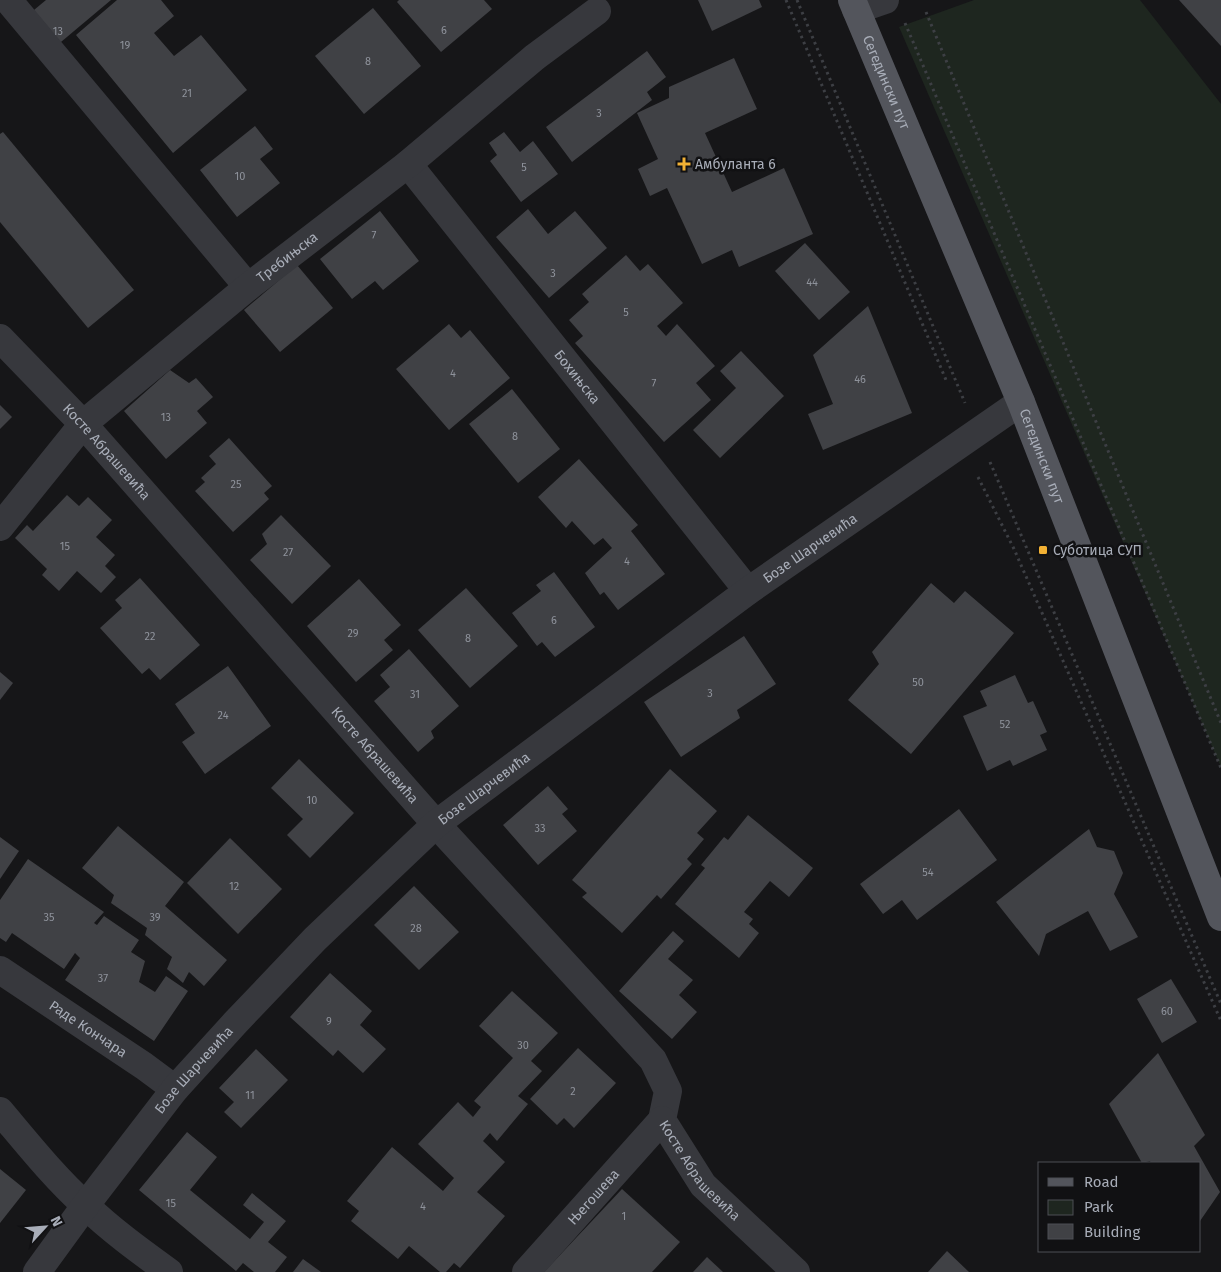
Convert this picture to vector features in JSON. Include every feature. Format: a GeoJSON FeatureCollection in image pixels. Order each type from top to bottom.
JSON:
{"type":"FeatureCollection","features":[{"type":"Feature","properties":{"kind":"main road","name":"Сегедински пут"},"geometry":{"type":"LineString","coordinates":[[854,5],[1021,402],[1221,917]]}},
{"type":"Feature","properties":{"kind":"street"},"geometry":{"type":"LineString","coordinates":[[8,0],[248,287]]}},
{"type":"Feature","properties":{"kind":"street"},"geometry":{"type":"LineString","coordinates":[[854,5],[894,9]]}},
{"type":"Feature","properties":{"kind":"street","name":"Требињска"},"geometry":{"type":"LineString","coordinates":[[0,527],[83,424],[248,287],[408,164],[535,57],[597,11]]}},
{"type":"Feature","properties":{"kind":"street","name":"Бохињска"},"geometry":{"type":"LineString","coordinates":[[408,164],[748,591]]}},
{"type":"Feature","properties":{"kind":"street","name":"Косте Абрашевића"},"geometry":{"type":"LineString","coordinates":[[0,338],[83,424],[436,824],[653,1060],[668,1092],[662,1120],[703,1185],[796,1272]]}},
{"type":"Feature","properties":{"kind":"street","name":"Бозе Шарчевића"},"geometry":{"type":"LineString","coordinates":[[37,1272],[175,1089],[315,940],[436,824],[748,591],[1021,402]]}},
{"type":"Feature","properties":{"kind":"street","name":"Раде Кончара"},"geometry":{"type":"LineString","coordinates":[[0,970],[144,1066],[175,1089]]}},
{"type":"Feature","properties":{"kind":"street"},"geometry":{"type":"LineString","coordinates":[[0,1111],[58,1179],[85,1206],[128,1242],[169,1272]]}},
{"type":"Feature","properties":{"kind":"street","name":"Његошева"},"geometry":{"type":"LineString","coordinates":[[526,1272],[662,1120]]}},
{"type":"Feature","properties":{"kind":"path"},"geometry":{"type":"LineString","coordinates":[[786,0],[946,380]]}},
{"type":"Feature","properties":{"kind":"path"},"geometry":{"type":"LineString","coordinates":[[796,0],[977,433],[1221,1004]]}},
{"type":"Feature","properties":{"kind":"path"},"geometry":{"type":"LineString","coordinates":[[894,9],[1221,768]]}},
{"type":"Feature","properties":{"kind":"path"},"geometry":{"type":"LineString","coordinates":[[926,12],[1221,723]]}},
{"type":"Feature","properties":{"kind":"path"},"geometry":{"type":"LineString","coordinates":[[978,477],[1014,549],[1221,1021]]}},
{"type":"Feature","properties":{"kind":"green space"},"geometry":{"type":"Polygon","coordinates":[[[974,0],[1140,0],[1221,104],[1221,767],[899,27],[974,0]]]}},
{"type":"Feature","properties":{"kind":"building"},"geometry":{"type":"Polygon","coordinates":[[[46,0],[111,0],[55,47],[28,15],[46,0]]]}},
{"type":"Feature","properties":{"kind":"building"},"geometry":{"type":"Polygon","coordinates":[[[117,0],[161,0],[174,16],[154,33],[174,56],[201,35],[247,90],[173,153],[76,35],[117,0]]]}},
{"type":"Feature","properties":{"kind":"building"},"geometry":{"type":"Polygon","coordinates":[[[399,0],[484,0],[492,9],[441,52],[397,2],[399,0]]]}},
{"type":"Feature","properties":{"kind":"building"},"geometry":{"type":"Polygon","coordinates":[[[698,0],[759,0],[762,7],[712,31],[698,0]]]}},
{"type":"Feature","properties":{"kind":"building"},"geometry":{"type":"Polygon","coordinates":[[[1179,0],[1221,0],[1221,46],[1179,0]]]}},
{"type":"Feature","properties":{"kind":"building"},"geometry":{"type":"Polygon","coordinates":[[[373,8],[421,66],[364,114],[315,56],[373,8]]]}},
{"type":"Feature","properties":{"kind":"building"},"geometry":{"type":"Polygon","coordinates":[[[647,51],[666,77],[647,92],[652,100],[572,162],[546,127],[647,51]]]}},
{"type":"Feature","properties":{"kind":"building","name":"Амбуланта 6"},"geometry":{"type":"Polygon","coordinates":[[[734,58],[757,109],[705,133],[732,192],[784,168],[813,234],[739,267],[732,250],[702,264],[667,188],[650,196],[638,169],[658,159],[637,113],[669,98],[669,87],[734,58]]]}},
{"type":"Feature","properties":{"kind":"building"},"geometry":{"type":"Polygon","coordinates":[[[255,126],[273,149],[260,159],[280,183],[237,217],[200,170],[255,126]]]}},
{"type":"Feature","properties":{"kind":"building"},"geometry":{"type":"Polygon","coordinates":[[[3,132],[134,290],[88,328],[0,222],[0,134],[3,132]]]}},
{"type":"Feature","properties":{"kind":"building"},"geometry":{"type":"Polygon","coordinates":[[[504,132],[520,152],[533,141],[558,174],[521,202],[490,161],[497,155],[489,143],[504,132]]]}},
{"type":"Feature","properties":{"kind":"building"},"geometry":{"type":"Polygon","coordinates":[[[528,209],[548,234],[575,211],[607,248],[549,298],[496,237],[528,209]]]}},
{"type":"Feature","properties":{"kind":"building"},"geometry":{"type":"Polygon","coordinates":[[[380,211],[419,261],[383,290],[375,281],[352,299],[320,259],[380,211]]]}},
{"type":"Feature","properties":{"kind":"building"},"geometry":{"type":"Polygon","coordinates":[[[805,243],[850,292],[819,320],[775,271],[805,243]]]}},
{"type":"Feature","properties":{"kind":"building"},"geometry":{"type":"Polygon","coordinates":[[[626,255],[640,271],[648,264],[683,303],[657,326],[666,336],[677,324],[715,366],[696,383],[711,400],[664,442],[575,343],[583,336],[569,320],[589,302],[582,294],[626,255]]]}},
{"type":"Feature","properties":{"kind":"building"},"geometry":{"type":"Polygon","coordinates":[[[297,265],[333,308],[280,352],[244,310],[297,265]]]}},
{"type":"Feature","properties":{"kind":"building"},"geometry":{"type":"Polygon","coordinates":[[[868,306],[912,413],[823,450],[808,414],[833,404],[813,355],[868,306]]]}},
{"type":"Feature","properties":{"kind":"building"},"geometry":{"type":"Polygon","coordinates":[[[449,324],[461,338],[470,330],[510,378],[449,430],[396,369],[449,324]]]}},
{"type":"Feature","properties":{"kind":"building"},"geometry":{"type":"Polygon","coordinates":[[[741,351],[784,396],[720,458],[693,430],[736,388],[720,371],[741,351]]]}},
{"type":"Feature","properties":{"kind":"building"},"geometry":{"type":"Polygon","coordinates":[[[170,370],[189,383],[196,378],[213,397],[197,411],[207,423],[166,459],[124,411],[170,370]]]}},
{"type":"Feature","properties":{"kind":"building"},"geometry":{"type":"Polygon","coordinates":[[[512,389],[560,449],[518,483],[469,424],[512,389]]]}},
{"type":"Feature","properties":{"kind":"building"},"geometry":{"type":"Polygon","coordinates":[[[0,405],[12,417],[0,429],[0,405]]]}},
{"type":"Feature","properties":{"kind":"building"},"geometry":{"type":"Polygon","coordinates":[[[229,438],[272,486],[264,493],[269,499],[233,532],[195,491],[205,482],[201,478],[216,464],[209,456],[229,438]]]}},
{"type":"Feature","properties":{"kind":"building"},"geometry":{"type":"Polygon","coordinates":[[[579,459],[638,525],[631,531],[665,574],[618,610],[604,592],[600,595],[585,573],[612,548],[603,538],[594,545],[572,521],[566,528],[538,497],[579,459]]]}},
{"type":"Feature","properties":{"kind":"building"},"geometry":{"type":"Polygon","coordinates":[[[67,495],[79,506],[88,497],[112,520],[96,537],[115,555],[105,566],[116,577],[101,593],[77,571],[59,591],[42,575],[47,569],[15,538],[27,525],[33,531],[67,495]]]}},
{"type":"Feature","properties":{"kind":"building"},"geometry":{"type":"Polygon","coordinates":[[[281,515],[331,566],[292,604],[250,560],[267,544],[262,534],[281,515]]]}},
{"type":"Feature","properties":{"kind":"building"},"geometry":{"type":"Polygon","coordinates":[[[554,572],[595,627],[555,657],[542,642],[537,646],[512,613],[541,591],[536,585],[554,572]]]}},
{"type":"Feature","properties":{"kind":"building"},"geometry":{"type":"Polygon","coordinates":[[[140,578],[200,645],[160,680],[149,668],[142,674],[100,628],[122,608],[115,600],[140,578]]]}},
{"type":"Feature","properties":{"kind":"building"},"geometry":{"type":"Polygon","coordinates":[[[359,579],[401,625],[384,640],[393,650],[356,682],[307,626],[359,579]]]}},
{"type":"Feature","properties":{"kind":"building"},"geometry":{"type":"Polygon","coordinates":[[[931,583],[954,603],[965,591],[1014,633],[911,754],[848,700],[879,664],[872,652],[931,583]]]}},
{"type":"Feature","properties":{"kind":"building"},"geometry":{"type":"Polygon","coordinates":[[[466,588],[518,646],[470,688],[418,630],[466,588]]]}},
{"type":"Feature","properties":{"kind":"building"},"geometry":{"type":"Polygon","coordinates":[[[744,636],[776,684],[737,710],[740,718],[681,757],[644,702],[744,636]]]}},
{"type":"Feature","properties":{"kind":"building"},"geometry":{"type":"Polygon","coordinates":[[[409,649],[459,706],[431,731],[434,738],[418,752],[374,701],[390,687],[380,675],[409,649]]]}},
{"type":"Feature","properties":{"kind":"building"},"geometry":{"type":"Polygon","coordinates":[[[228,666],[271,726],[205,774],[182,742],[195,733],[175,704],[228,666]]]}},
{"type":"Feature","properties":{"kind":"building"},"geometry":{"type":"Polygon","coordinates":[[[0,672],[13,683],[0,700],[0,672]]]}},
{"type":"Feature","properties":{"kind":"building"},"geometry":{"type":"Polygon","coordinates":[[[1015,675],[1028,703],[1033,701],[1047,732],[1040,735],[1047,750],[1013,766],[1010,760],[987,771],[963,716],[987,706],[980,691],[1015,675]]]}},
{"type":"Feature","properties":{"kind":"building"},"geometry":{"type":"Polygon","coordinates":[[[299,759],[354,813],[310,858],[287,835],[303,819],[271,788],[299,759]]]}},
{"type":"Feature","properties":{"kind":"building"},"geometry":{"type":"Polygon","coordinates":[[[670,769],[717,811],[697,833],[704,839],[687,859],[692,864],[661,899],[657,895],[622,933],[582,897],[587,893],[572,880],[670,769]]]}},
{"type":"Feature","properties":{"kind":"building"},"geometry":{"type":"Polygon","coordinates":[[[548,786],[568,809],[562,814],[577,831],[538,865],[503,825],[548,786]]]}},
{"type":"Feature","properties":{"kind":"building"},"geometry":{"type":"Polygon","coordinates":[[[959,809],[997,860],[917,920],[902,900],[883,914],[860,884],[959,809]]]}},
{"type":"Feature","properties":{"kind":"building"},"geometry":{"type":"Polygon","coordinates":[[[748,815],[813,868],[789,897],[770,881],[744,912],[753,919],[749,924],[759,933],[739,958],[675,904],[705,868],[701,865],[724,837],[728,840],[748,815]]]}},
{"type":"Feature","properties":{"kind":"building"},"geometry":{"type":"Polygon","coordinates":[[[118,826],[184,882],[165,906],[227,960],[204,986],[189,972],[183,983],[167,969],[172,957],[145,935],[147,928],[111,903],[114,895],[82,868],[118,826]]]}},
{"type":"Feature","properties":{"kind":"building"},"geometry":{"type":"Polygon","coordinates":[[[1089,829],[1097,847],[1114,851],[1123,873],[1114,894],[1138,937],[1110,951],[1088,911],[1046,934],[1039,956],[996,902],[1089,829]]]}},
{"type":"Feature","properties":{"kind":"building"},"geometry":{"type":"Polygon","coordinates":[[[0,837],[19,851],[0,879],[0,837]]]}},
{"type":"Feature","properties":{"kind":"building"},"geometry":{"type":"Polygon","coordinates":[[[230,838],[282,889],[238,934],[187,883],[230,838]]]}},
{"type":"Feature","properties":{"kind":"building"},"geometry":{"type":"Polygon","coordinates":[[[28,859],[104,912],[94,923],[97,925],[104,916],[139,940],[131,952],[145,961],[139,982],[155,992],[166,976],[188,991],[154,1041],[65,980],[80,958],[75,953],[64,969],[12,933],[6,942],[0,938],[0,900],[28,859]]]}},
{"type":"Feature","properties":{"kind":"building"},"geometry":{"type":"Polygon","coordinates":[[[414,886],[459,932],[419,970],[374,925],[414,886]]]}},
{"type":"Feature","properties":{"kind":"building"},"geometry":{"type":"Polygon","coordinates":[[[673,931],[684,941],[668,959],[693,980],[679,995],[697,1012],[672,1039],[619,991],[673,931]]]}},
{"type":"Feature","properties":{"kind":"building"},"geometry":{"type":"Polygon","coordinates":[[[330,973],[372,1011],[360,1025],[386,1049],[363,1073],[338,1050],[333,1056],[290,1017],[330,973]]]}},
{"type":"Feature","properties":{"kind":"building"},"geometry":{"type":"Polygon","coordinates":[[[1171,979],[1197,1022],[1162,1043],[1137,999],[1171,979]]]}},
{"type":"Feature","properties":{"kind":"building"},"geometry":{"type":"Polygon","coordinates":[[[512,991],[558,1033],[531,1061],[542,1071],[518,1096],[528,1104],[497,1141],[490,1133],[483,1141],[505,1162],[477,1192],[505,1216],[460,1268],[454,1263],[446,1272],[440,1272],[409,1246],[398,1259],[351,1221],[359,1211],[347,1201],[392,1147],[443,1191],[454,1178],[418,1144],[458,1102],[473,1117],[481,1107],[474,1101],[513,1058],[479,1026],[512,991]]]}},
{"type":"Feature","properties":{"kind":"building"},"geometry":{"type":"Polygon","coordinates":[[[578,1048],[616,1083],[574,1128],[564,1118],[557,1125],[530,1099],[578,1048]]]}},
{"type":"Feature","properties":{"kind":"building"},"geometry":{"type":"Polygon","coordinates":[[[256,1049],[288,1080],[241,1128],[224,1112],[234,1102],[219,1088],[256,1049]]]}},
{"type":"Feature","properties":{"kind":"building"},"geometry":{"type":"Polygon","coordinates":[[[1158,1053],[1205,1135],[1194,1146],[1220,1192],[1201,1220],[1201,1162],[1141,1162],[1109,1104],[1158,1053]]]}},
{"type":"Feature","properties":{"kind":"building"},"geometry":{"type":"Polygon","coordinates":[[[187,1132],[217,1157],[190,1190],[250,1239],[264,1222],[243,1205],[252,1193],[286,1221],[268,1242],[287,1257],[275,1272],[254,1272],[243,1263],[236,1271],[139,1190],[187,1132]]]}},
{"type":"Feature","properties":{"kind":"building"},"geometry":{"type":"Polygon","coordinates":[[[0,1169],[26,1190],[0,1223],[0,1169]]]}},
{"type":"Feature","properties":{"kind":"building"},"geometry":{"type":"Polygon","coordinates":[[[622,1189],[680,1242],[652,1272],[544,1272],[622,1189]]]}},
{"type":"Feature","properties":{"kind":"building"},"geometry":{"type":"Polygon","coordinates":[[[947,1251],[969,1272],[928,1272],[947,1251]]]}},
{"type":"Feature","properties":{"kind":"building"},"geometry":{"type":"Polygon","coordinates":[[[707,1257],[723,1272],[693,1272],[707,1257]]]}},
{"type":"Feature","properties":{"kind":"building"},"geometry":{"type":"Polygon","coordinates":[[[303,1259],[321,1272],[293,1272],[303,1259]]]}},
{"type":"Feature","properties":{"kind":"place","name":"Амбуланта 6"},"geometry":{"type":"Point","coordinates":[684,164]}},
{"type":"Feature","properties":{"kind":"place","name":"Суботица СУП"},"geometry":{"type":"Point","coordinates":[1043,550]}}]}
